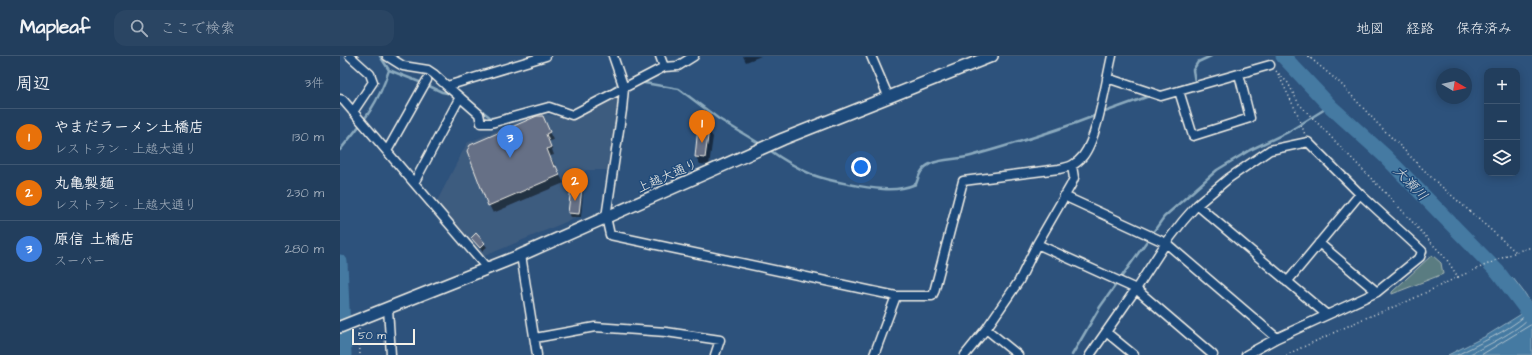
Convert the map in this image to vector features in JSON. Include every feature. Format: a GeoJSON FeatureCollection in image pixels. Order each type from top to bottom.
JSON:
{"type":"FeatureCollection","features":[{"type":"Feature","properties":{"kind":"main road","name":"上越大通り"},"geometry":{"type":"LineString","coordinates":[[340,327],[521,254],[783,139],[992,56]]}},
{"type":"Feature","properties":{"kind":"street"},"geometry":{"type":"LineString","coordinates":[[350,56],[370,74],[373,82],[353,112]]}},
{"type":"Feature","properties":{"kind":"street"},"geometry":{"type":"LineString","coordinates":[[387,56],[403,66],[428,70],[479,114],[482,123],[491,124],[549,107],[572,115],[664,67],[678,66],[694,56]]}},
{"type":"Feature","properties":{"kind":"street"},"geometry":{"type":"LineString","coordinates":[[447,86],[546,56]]}},
{"type":"Feature","properties":{"kind":"street"},"geometry":{"type":"LineString","coordinates":[[613,56],[624,88],[606,217],[610,235],[896,296],[932,296],[963,181],[1072,166],[1083,156],[1096,129],[1112,56]]}},
{"type":"Feature","properties":{"kind":"street"},"geometry":{"type":"LineString","coordinates":[[660,56],[664,67]]}},
{"type":"Feature","properties":{"kind":"street"},"geometry":{"type":"LineString","coordinates":[[871,56],[889,98]]}},
{"type":"Feature","properties":{"kind":"street"},"geometry":{"type":"LineString","coordinates":[[1107,78],[1161,96],[1270,65]]}},
{"type":"Feature","properties":{"kind":"street"},"geometry":{"type":"LineString","coordinates":[[1179,91],[1194,136],[1250,118],[1239,74]]}},
{"type":"Feature","properties":{"kind":"street"},"geometry":{"type":"LineString","coordinates":[[387,151],[427,80]]}},
{"type":"Feature","properties":{"kind":"street"},"geometry":{"type":"LineString","coordinates":[[414,182],[460,97]]}},
{"type":"Feature","properties":{"kind":"street"},"geometry":{"type":"LineString","coordinates":[[341,98],[486,267]]}},
{"type":"Feature","properties":{"kind":"street"},"geometry":{"type":"LineString","coordinates":[[1090,355],[1136,290],[1166,244],[1183,221],[1197,206],[1229,178],[1270,150],[1308,142],[1360,194],[1422,250],[1420,257],[1377,292],[1277,338],[1246,355]]}},
{"type":"Feature","properties":{"kind":"street"},"geometry":{"type":"LineString","coordinates":[[965,355],[1019,281],[1037,244],[1071,185],[1074,178],[1072,166]]}},
{"type":"Feature","properties":{"kind":"street"},"geometry":{"type":"LineString","coordinates":[[1287,282],[1360,194]]}},
{"type":"Feature","properties":{"kind":"street"},"geometry":{"type":"LineString","coordinates":[[1064,196],[1166,244],[1277,338]]}},
{"type":"Feature","properties":{"kind":"street"},"geometry":{"type":"LineString","coordinates":[[1197,206],[1327,315]]}},
{"type":"Feature","properties":{"kind":"street"},"geometry":{"type":"LineString","coordinates":[[1319,243],[1377,292]]}},
{"type":"Feature","properties":{"kind":"street"},"geometry":{"type":"LineString","coordinates":[[1037,244],[1136,290],[1213,355]]}},
{"type":"Feature","properties":{"kind":"street"},"geometry":{"type":"LineString","coordinates":[[521,254],[537,355]]}},
{"type":"Feature","properties":{"kind":"street"},"geometry":{"type":"LineString","coordinates":[[874,355],[896,296]]}},
{"type":"Feature","properties":{"kind":"street"},"geometry":{"type":"LineString","coordinates":[[388,308],[391,355]]}},
{"type":"Feature","properties":{"kind":"street"},"geometry":{"type":"LineString","coordinates":[[535,338],[595,326],[666,332],[720,340],[715,355]]}},
{"type":"Feature","properties":{"kind":"street"},"geometry":{"type":"LineString","coordinates":[[986,328],[1018,355]]}},
{"type":"Feature","properties":{"kind":"street"},"geometry":{"type":"LineString","coordinates":[[1106,332],[1134,355]]}},
{"type":"Feature","properties":{"kind":"path"},"geometry":{"type":"LineString","coordinates":[[1308,56],[1340,83],[1377,123],[1433,179],[1516,252]]}},
{"type":"Feature","properties":{"kind":"path"},"geometry":{"type":"LineString","coordinates":[[1270,65],[1288,83],[1299,104],[1398,205],[1447,260],[1458,277]]}},
{"type":"Feature","properties":{"kind":"path"},"geometry":{"type":"LineString","coordinates":[[1277,73],[1299,117],[1308,142]]}},
{"type":"Feature","properties":{"kind":"path"},"geometry":{"type":"LineString","coordinates":[[1286,355],[1363,319],[1406,302],[1458,277],[1516,252],[1532,248]]}},
{"type":"Feature","properties":{"kind":"path"},"geometry":{"type":"LineString","coordinates":[[356,321],[360,355]]}},
{"type":"Feature","properties":{"kind":"shaded area"},"geometry":{"type":"Polygon","coordinates":[[[617,95],[619,96],[609,170],[585,170],[580,216],[482,257],[436,203],[467,143],[536,114],[544,114],[573,120],[617,95]]]}},
{"type":"Feature","properties":{"kind":"green space"},"geometry":{"type":"Polygon","coordinates":[[[1432,255],[1441,263],[1443,274],[1392,294],[1392,292],[1432,255]]]}},
{"type":"Feature","properties":{"kind":"water"},"geometry":{"type":"Polygon","coordinates":[[[1513,278],[1526,295],[1532,307],[1532,355],[1448,355],[1486,336],[1523,313],[1514,299],[1500,284],[1513,278]]]}},
{"type":"Feature","properties":{"kind":"building"},"geometry":{"type":"Polygon","coordinates":[[[537,116],[543,116],[550,132],[546,134],[551,147],[547,149],[554,167],[556,166],[560,175],[488,206],[467,151],[470,145],[537,116]]]}},
{"type":"Feature","properties":{"kind":"building"},"geometry":{"type":"Polygon","coordinates":[[[698,127],[709,129],[705,158],[695,157],[698,127]]]}},
{"type":"Feature","properties":{"kind":"building"},"geometry":{"type":"Polygon","coordinates":[[[571,187],[582,188],[579,214],[568,213],[571,187]]]}},
{"type":"Feature","properties":{"kind":"building"},"geometry":{"type":"Polygon","coordinates":[[[476,233],[485,243],[480,248],[471,238],[476,233]]]}},
{"type":"Feature","properties":{"kind":"waterway"},"geometry":{"type":"LineString","coordinates":[[380,56],[389,70],[422,83]]}},
{"type":"Feature","properties":{"kind":"waterway"},"geometry":{"type":"LineString","coordinates":[[1178,87],[1195,82],[1193,70],[1198,62],[1211,56]]}},
{"type":"Feature","properties":{"kind":"waterway","name":"大瀬川"},"geometry":{"type":"LineString","coordinates":[[1283,56],[1330,106],[1385,156],[1498,272],[1532,317]]}},
{"type":"Feature","properties":{"kind":"waterway"},"geometry":{"type":"LineString","coordinates":[[340,150],[369,113],[380,93],[389,70]]}},
{"type":"Feature","properties":{"kind":"waterway"},"geometry":{"type":"LineString","coordinates":[[610,92],[619,83],[633,80]]}},
{"type":"Feature","properties":{"kind":"waterway"},"geometry":{"type":"LineString","coordinates":[[639,82],[679,89],[719,119],[762,145]]}},
{"type":"Feature","properties":{"kind":"waterway"},"geometry":{"type":"LineString","coordinates":[[427,85],[442,92],[452,94]]}},
{"type":"Feature","properties":{"kind":"waterway"},"geometry":{"type":"LineString","coordinates":[[1102,113],[1152,95]]}},
{"type":"Feature","properties":{"kind":"waterway"},"geometry":{"type":"LineString","coordinates":[[1072,355],[1100,307],[1164,217],[1217,170],[1250,150],[1288,132],[1330,106]]}},
{"type":"Feature","properties":{"kind":"waterway"},"geometry":{"type":"LineString","coordinates":[[477,107],[491,118],[497,118]]}},
{"type":"Feature","properties":{"kind":"waterway"},"geometry":{"type":"LineString","coordinates":[[768,149],[784,160],[813,175],[838,182],[867,187],[895,189],[916,184],[922,170],[935,162],[966,157],[1019,142],[1097,115]]}},
{"type":"Feature","properties":{"kind":"waterway"},"geometry":{"type":"LineString","coordinates":[[340,262],[344,355]]}},
{"type":"Feature","properties":{"kind":"place","name":"やまだラーメン土橋店"},"geometry":{"type":"Point","coordinates":[702,143]}},
{"type":"Feature","properties":{"kind":"place","name":"原信 土橋店"},"geometry":{"type":"Point","coordinates":[510,158]}},
{"type":"Feature","properties":{"kind":"place","name":"丸亀製麺"},"geometry":{"type":"Point","coordinates":[575,201]}}]}
